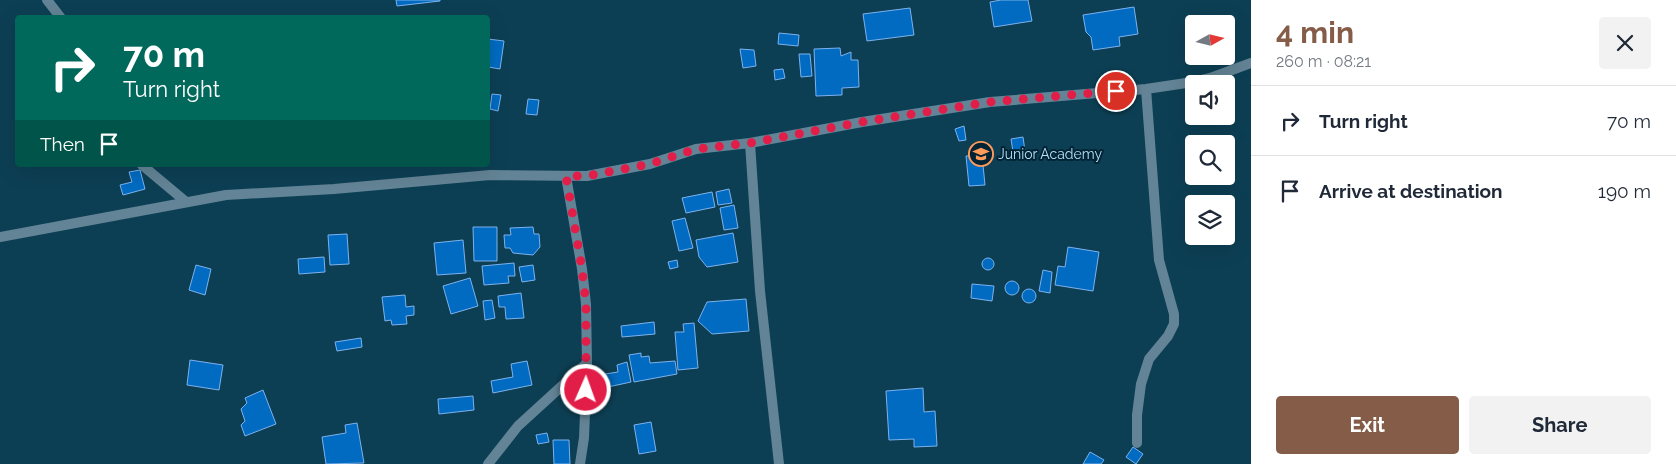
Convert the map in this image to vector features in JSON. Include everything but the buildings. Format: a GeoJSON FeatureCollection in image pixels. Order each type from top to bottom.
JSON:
{"type":"FeatureCollection","features":[{"type":"Feature","properties":{"kind":"street"},"geometry":{"type":"LineString","coordinates":[[47,0],[59,15]]}},
{"type":"Feature","properties":{"kind":"street"},"geometry":{"type":"LineString","coordinates":[[0,237],[147,210],[185,201],[265,191],[334,188],[490,175],[587,176],[650,164],[696,149],[750,143],[862,122],[990,102],[1146,90],[1213,77],[1251,63]]}},
{"type":"Feature","properties":{"kind":"street"},"geometry":{"type":"LineString","coordinates":[[1137,443],[1137,416],[1141,384],[1150,359],[1168,336],[1174,324],[1174,314],[1159,260],[1146,90]]}},
{"type":"Feature","properties":{"kind":"street"},"geometry":{"type":"LineString","coordinates":[[750,143],[760,290],[779,464]]}},
{"type":"Feature","properties":{"kind":"street"},"geometry":{"type":"LineString","coordinates":[[144,167],[185,201]]}},
{"type":"Feature","properties":{"kind":"street"},"geometry":{"type":"LineString","coordinates":[[566,176],[586,304],[587,363],[584,438],[580,464]]}},
{"type":"Feature","properties":{"kind":"street"},"geometry":{"type":"LineString","coordinates":[[488,464],[518,426],[587,363]]}},
{"type":"Feature","properties":{"kind":"place","name":"Junior Academy"},"geometry":{"type":"Point","coordinates":[981,154]}},
{"type":"Feature","properties":{"kind":"route"},"geometry":{"type":"LineString","coordinates":[[586,390],[586,304],[566,176],[587,176],[650,164],[675,154],[696,149],[750,143],[862,122],[990,102],[1116,91]]}}]}
